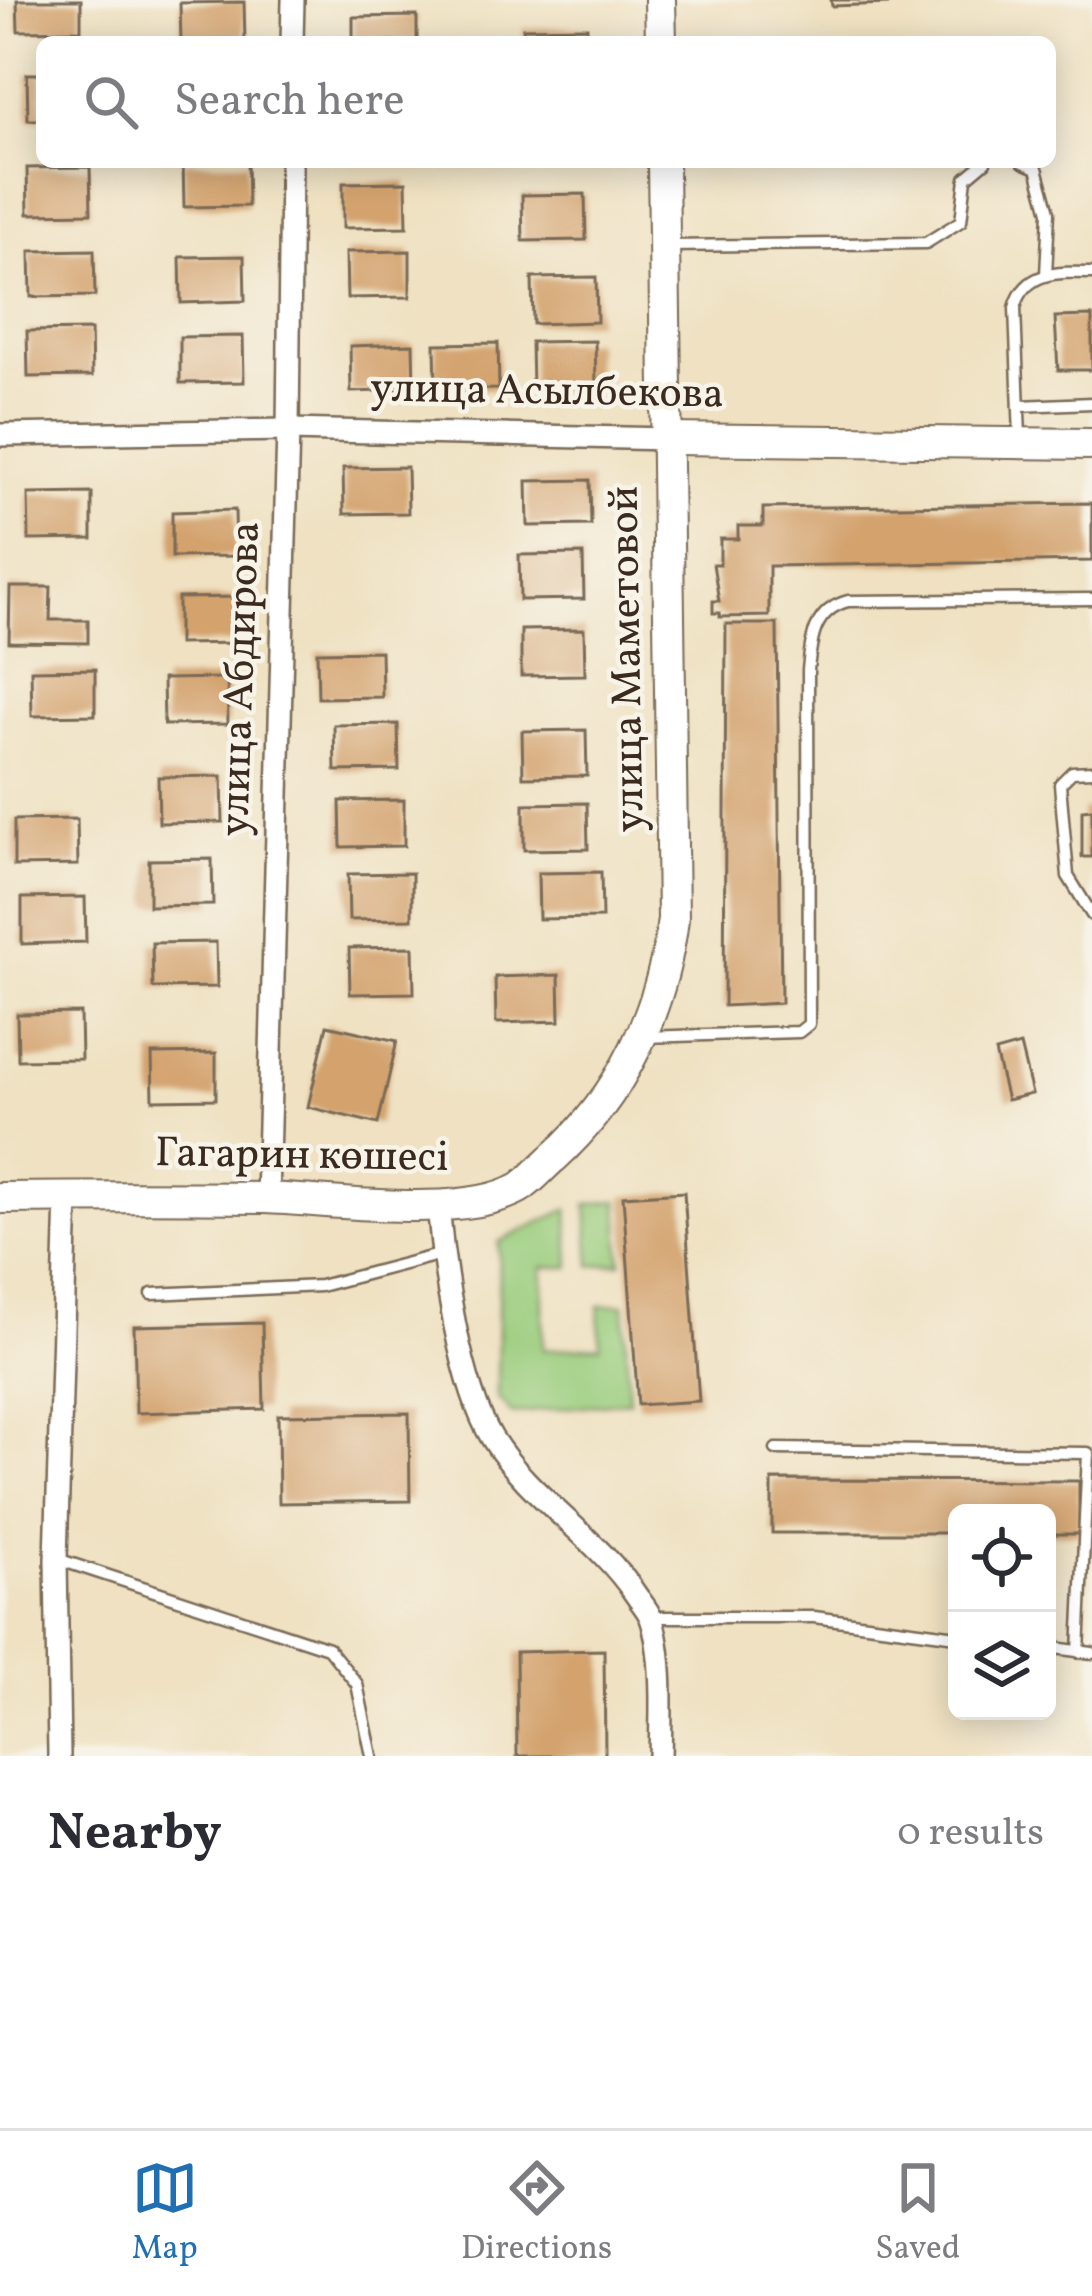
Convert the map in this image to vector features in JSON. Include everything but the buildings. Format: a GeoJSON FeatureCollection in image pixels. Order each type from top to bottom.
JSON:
{"type":"FeatureCollection","features":[{"type":"Feature","properties":{"kind":"street"},"geometry":{"type":"LineString","coordinates":[[292,36],[293,0]]}},
{"type":"Feature","properties":{"kind":"street"},"geometry":{"type":"LineString","coordinates":[[660,0],[661,36]]}},
{"type":"Feature","properties":{"kind":"street","name":"улица Абдирова"},"geometry":{"type":"LineString","coordinates":[[267,1198],[291,168]]}},
{"type":"Feature","properties":{"kind":"street","name":"улица Маметовой"},"geometry":{"type":"LineString","coordinates":[[581,1133],[615,1088],[640,1037],[668,963],[673,919],[663,168]]}},
{"type":"Feature","properties":{"kind":"street","name":"улица Асылбекова"},"geometry":{"type":"LineString","coordinates":[[0,435],[288,430],[1092,444]]}},
{"type":"Feature","properties":{"kind":"street","name":"Гагарин көшесі"},"geometry":{"type":"LineString","coordinates":[[0,1198],[267,1198],[438,1205],[482,1200],[519,1188],[581,1133]]}},
{"type":"Feature","properties":{"kind":"street"},"geometry":{"type":"LineString","coordinates":[[59,1756],[56,1558],[67,1197]]}},
{"type":"Feature","properties":{"kind":"street"},"geometry":{"type":"LineString","coordinates":[[438,1205],[442,1254],[469,1377],[489,1435],[518,1474],[619,1570],[651,1617],[661,1694],[660,1756]]}},
{"type":"Feature","properties":{"kind":"lane"},"geometry":{"type":"LineString","coordinates":[[665,246],[926,243],[961,221],[966,178],[978,168]]}},
{"type":"Feature","properties":{"kind":"lane"},"geometry":{"type":"LineString","coordinates":[[1037,168],[1048,212],[1046,275]]}},
{"type":"Feature","properties":{"kind":"lane"},"geometry":{"type":"LineString","coordinates":[[1020,443],[1015,308],[1028,282],[1046,275],[1092,273]]}},
{"type":"Feature","properties":{"kind":"lane"},"geometry":{"type":"LineString","coordinates":[[1019,406],[1092,403]]}},
{"type":"Feature","properties":{"kind":"lane"},"geometry":{"type":"LineString","coordinates":[[640,1037],[799,1032],[809,1024],[808,670],[815,626],[830,606],[848,601],[1092,598]]}},
{"type":"Feature","properties":{"kind":"lane"},"geometry":{"type":"LineString","coordinates":[[1092,772],[1072,772],[1060,784],[1068,877],[1092,915]]}},
{"type":"Feature","properties":{"kind":"lane"},"geometry":{"type":"LineString","coordinates":[[152,1294],[320,1286],[442,1254]]}},
{"type":"Feature","properties":{"kind":"lane"},"geometry":{"type":"LineString","coordinates":[[776,1449],[1090,1453],[1086,1652],[1056,1648]]}},
{"type":"Feature","properties":{"kind":"lane"},"geometry":{"type":"LineString","coordinates":[[56,1558],[328,1648],[357,1684],[372,1756]]}},
{"type":"Feature","properties":{"kind":"lane"},"geometry":{"type":"LineString","coordinates":[[651,1617],[814,1617],[948,1635]]}},
{"type":"Feature","properties":{"kind":"green space"},"geometry":{"type":"Polygon","coordinates":[[[618,1201],[621,1263],[591,1266],[587,1204],[618,1201]]]}},
{"type":"Feature","properties":{"kind":"green space"},"geometry":{"type":"Polygon","coordinates":[[[568,1209],[570,1267],[543,1267],[543,1350],[600,1346],[599,1306],[624,1304],[629,1401],[512,1414],[497,1397],[499,1242],[568,1209]]]}}]}
